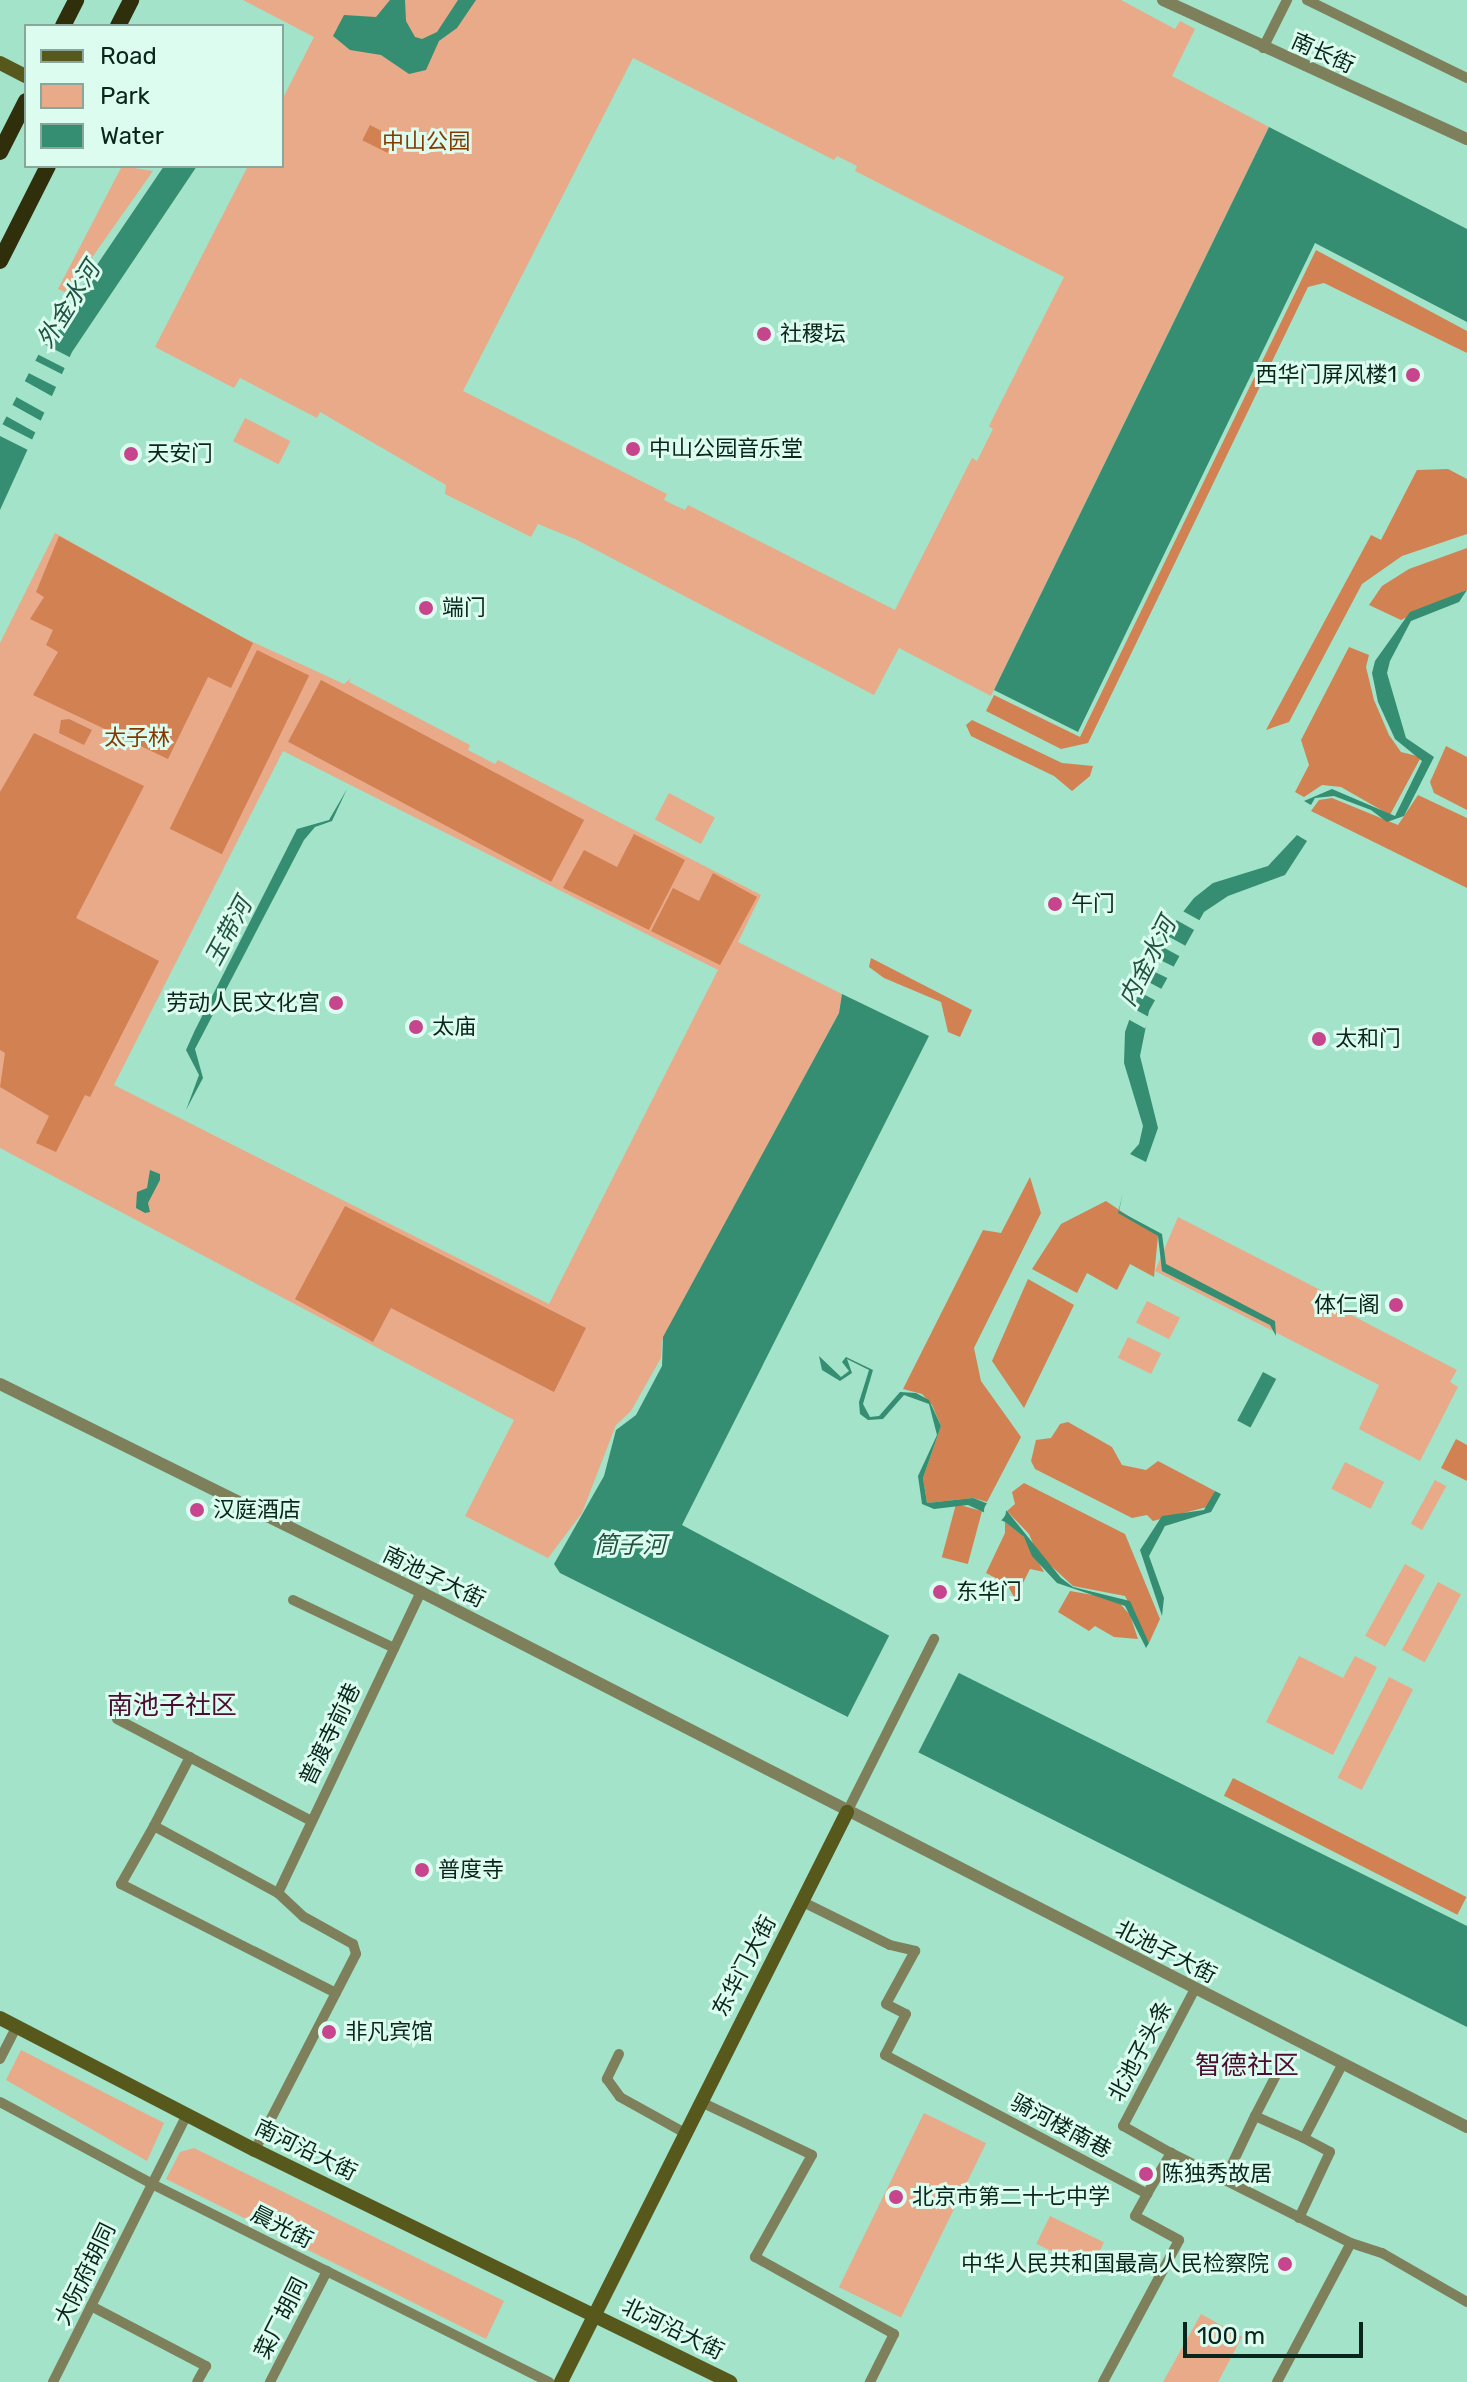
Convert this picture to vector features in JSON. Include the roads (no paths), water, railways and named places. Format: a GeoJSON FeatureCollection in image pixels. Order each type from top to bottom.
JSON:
{"type":"FeatureCollection","features":[{"type":"Feature","properties":{"kind":"highway"},"geometry":{"type":"LineString","coordinates":[[64,24],[76,0]]}},
{"type":"Feature","properties":{"kind":"highway"},"geometry":{"type":"LineString","coordinates":[[119,24],[131,0]]}},
{"type":"Feature","properties":{"kind":"highway"},"geometry":{"type":"LineString","coordinates":[[0,152],[24,105]]}},
{"type":"Feature","properties":{"kind":"highway"},"geometry":{"type":"LineString","coordinates":[[0,261],[47,168]]}},
{"type":"Feature","properties":{"kind":"main road"},"geometry":{"type":"LineString","coordinates":[[0,63],[24,75]]}},
{"type":"Feature","properties":{"kind":"main road","name":"东华门大街"},"geometry":{"type":"LineString","coordinates":[[561,2382],[847,1812]]}},
{"type":"Feature","properties":{"kind":"main road","name":"南河沿大街"},"geometry":{"type":"LineString","coordinates":[[0,2018],[186,2116],[596,2315]]}},
{"type":"Feature","properties":{"kind":"main road","name":"北河沿大街"},"geometry":{"type":"LineString","coordinates":[[596,2315],[730,2382]]}},
{"type":"Feature","properties":{"kind":"street","name":"南长街"},"geometry":{"type":"LineString","coordinates":[[1163,0],[1467,139]]}},
{"type":"Feature","properties":{"kind":"street"},"geometry":{"type":"LineString","coordinates":[[1263,48],[1287,0]]}},
{"type":"Feature","properties":{"kind":"street"},"geometry":{"type":"LineString","coordinates":[[1307,0],[1467,78]]}},
{"type":"Feature","properties":{"kind":"street","name":"南池子大街"},"geometry":{"type":"LineString","coordinates":[[0,1384],[421,1592],[847,1812]]}},
{"type":"Feature","properties":{"kind":"street","name":"普渡寺前巷"},"geometry":{"type":"LineString","coordinates":[[278,1893],[421,1592]]}},
{"type":"Feature","properties":{"kind":"street"},"geometry":{"type":"LineString","coordinates":[[293,1600],[394,1648]]}},
{"type":"Feature","properties":{"kind":"street","name":"东华门大街"},"geometry":{"type":"LineString","coordinates":[[847,1812],[934,1639]]}},
{"type":"Feature","properties":{"kind":"street"},"geometry":{"type":"LineString","coordinates":[[117,1719],[311,1821]]}},
{"type":"Feature","properties":{"kind":"street"},"geometry":{"type":"LineString","coordinates":[[190,1757],[121,1884],[336,1993]]}},
{"type":"Feature","properties":{"kind":"street","name":"北池子大街"},"geometry":{"type":"LineString","coordinates":[[847,1812],[1467,2127]]}},
{"type":"Feature","properties":{"kind":"street"},"geometry":{"type":"LineString","coordinates":[[154,1826],[278,1893],[304,1917],[353,1944],[356,1954],[255,2150]]}},
{"type":"Feature","properties":{"kind":"street","name":"骑河楼南巷"},"geometry":{"type":"LineString","coordinates":[[803,1902],[890,1945],[915,1951],[886,2004],[906,2014],[885,2055],[1147,2194]]}},
{"type":"Feature","properties":{"kind":"street","name":"北池子头条"},"geometry":{"type":"LineString","coordinates":[[1171,2153],[1123,2126],[1195,1989]]}},
{"type":"Feature","properties":{"kind":"street"},"geometry":{"type":"LineString","coordinates":[[0,2059],[16,2027]]}},
{"type":"Feature","properties":{"kind":"street"},"geometry":{"type":"LineString","coordinates":[[619,2054],[607,2079],[620,2097],[685,2133]]}},
{"type":"Feature","properties":{"kind":"street"},"geometry":{"type":"LineString","coordinates":[[1224,2181],[1286,2056]]}},
{"type":"Feature","properties":{"kind":"street"},"geometry":{"type":"LineString","coordinates":[[1304,2138],[1342,2065]]}},
{"type":"Feature","properties":{"kind":"street","name":"晨光街"},"geometry":{"type":"LineString","coordinates":[[0,2102],[152,2184],[549,2382]]}},
{"type":"Feature","properties":{"kind":"street"},"geometry":{"type":"LineString","coordinates":[[701,2102],[812,2155],[755,2257],[894,2334],[870,2382]]}},
{"type":"Feature","properties":{"kind":"street","name":"大阮府胡同"},"geometry":{"type":"LineString","coordinates":[[53,2382],[186,2116]]}},
{"type":"Feature","properties":{"kind":"street"},"geometry":{"type":"LineString","coordinates":[[1255,2116],[1330,2152],[1299,2218]]}},
{"type":"Feature","properties":{"kind":"street"},"geometry":{"type":"LineString","coordinates":[[1103,2382],[1179,2240],[1135,2216],[1171,2153],[1351,2243],[1382,2253],[1467,2302]]}},
{"type":"Feature","properties":{"kind":"street"},"geometry":{"type":"LineString","coordinates":[[1277,2382],[1351,2243]]}},
{"type":"Feature","properties":{"kind":"street","name":"菜厂胡同"},"geometry":{"type":"LineString","coordinates":[[270,2382],[327,2271]]}},
{"type":"Feature","properties":{"kind":"street"},"geometry":{"type":"LineString","coordinates":[[91,2306],[206,2366],[197,2382]]}},
{"type":"Feature","properties":{"kind":"water"},"geometry":{"type":"Polygon","coordinates":[[[390,0],[405,0],[406,21],[415,37],[422,39],[437,32],[458,0],[476,0],[457,28],[439,41],[426,70],[409,74],[381,55],[350,50],[333,36],[344,15],[376,17],[390,0]]]}},
{"type":"Feature","properties":{"kind":"water"},"geometry":{"type":"Polygon","coordinates":[[[1269,127],[1467,229],[1467,322],[1315,243],[1078,732],[994,690],[1269,127]]]}},
{"type":"Feature","properties":{"kind":"water"},"geometry":{"type":"Polygon","coordinates":[[[163,168],[196,168],[72,352],[0,510],[0,429],[46,340],[163,168]]]}},
{"type":"Feature","properties":{"kind":"water"},"geometry":{"type":"Polygon","coordinates":[[[1467,590],[1459,602],[1411,621],[1390,661],[1387,673],[1406,738],[1434,757],[1404,816],[1387,822],[1371,810],[1334,796],[1315,798],[1311,805],[1304,801],[1332,789],[1395,816],[1422,761],[1395,739],[1378,702],[1372,673],[1375,661],[1410,612],[1467,590]]]}},
{"type":"Feature","properties":{"kind":"water"},"geometry":{"type":"Polygon","coordinates":[[[347,789],[332,821],[315,827],[304,840],[195,1049],[203,1078],[186,1110],[199,1075],[186,1050],[195,1030],[297,829],[329,820],[347,789]]]}},
{"type":"Feature","properties":{"kind":"water"},"geometry":{"type":"Polygon","coordinates":[[[1297,835],[1307,841],[1285,875],[1228,896],[1204,912],[1149,1011],[1140,1056],[1158,1128],[1146,1162],[1130,1154],[1139,1144],[1143,1126],[1124,1063],[1125,1032],[1138,995],[1175,922],[1194,898],[1213,883],[1268,866],[1297,835]]]}},
{"type":"Feature","properties":{"kind":"water","name":"筒子河"},"geometry":{"type":"Polygon","coordinates":[[[842,994],[929,1036],[682,1525],[959,1673],[1467,1926],[1467,2027],[560,1573],[554,1564],[604,1476],[616,1430],[636,1415],[662,1366],[663,1337],[839,1013],[842,994]]]}},
{"type":"Feature","properties":{"kind":"water"},"geometry":{"type":"Polygon","coordinates":[[[150,1170],[160,1174],[160,1180],[148,1203],[150,1212],[145,1213],[136,1208],[137,1192],[147,1188],[150,1170]]]}},
{"type":"Feature","properties":{"kind":"water"},"geometry":{"type":"Polygon","coordinates":[[[1123,1193],[1119,1211],[1162,1234],[1166,1264],[1275,1321],[1276,1336],[1270,1325],[1162,1271],[1158,1236],[1118,1213],[1123,1193]]]}},
{"type":"Feature","properties":{"kind":"water"},"geometry":{"type":"Polygon","coordinates":[[[819,1356],[841,1377],[849,1371],[842,1362],[846,1357],[873,1370],[863,1404],[870,1417],[879,1416],[900,1392],[916,1393],[929,1400],[941,1426],[923,1478],[927,1503],[973,1498],[1007,1511],[1061,1578],[1073,1587],[1130,1601],[1149,1643],[1146,1648],[1125,1606],[1057,1583],[1032,1556],[1024,1537],[1005,1522],[968,1505],[934,1509],[922,1504],[918,1476],[937,1435],[929,1404],[904,1395],[883,1419],[868,1420],[860,1414],[859,1402],[869,1370],[847,1359],[852,1373],[840,1381],[822,1370],[819,1356]]]}},
{"type":"Feature","properties":{"kind":"water"},"geometry":{"type":"Polygon","coordinates":[[[1263,1372],[1276,1379],[1250,1428],[1237,1421],[1263,1372]]]}},
{"type":"Feature","properties":{"kind":"water"},"geometry":{"type":"Polygon","coordinates":[[[1215,1491],[1221,1494],[1211,1512],[1165,1526],[1149,1556],[1164,1598],[1162,1616],[1140,1550],[1162,1516],[1204,1510],[1215,1491]]]}},
{"type":"Feature","properties":{"kind":"place","name":"社稷坛"},"geometry":{"type":"Point","coordinates":[764,334]}},
{"type":"Feature","properties":{"kind":"place","name":"西华门屏风楼1"},"geometry":{"type":"Point","coordinates":[1413,375]}},
{"type":"Feature","properties":{"kind":"place","name":"中山公园音乐堂"},"geometry":{"type":"Point","coordinates":[633,449]}},
{"type":"Feature","properties":{"kind":"place","name":"天安门"},"geometry":{"type":"Point","coordinates":[131,454]}},
{"type":"Feature","properties":{"kind":"place","name":"端门"},"geometry":{"type":"Point","coordinates":[426,608]}},
{"type":"Feature","properties":{"kind":"place","name":"午门"},"geometry":{"type":"Point","coordinates":[1055,904]}},
{"type":"Feature","properties":{"kind":"place","name":"劳动人民文化宫"},"geometry":{"type":"Point","coordinates":[336,1003]}},
{"type":"Feature","properties":{"kind":"place","name":"太庙"},"geometry":{"type":"Point","coordinates":[416,1027]}},
{"type":"Feature","properties":{"kind":"place","name":"太和门"},"geometry":{"type":"Point","coordinates":[1319,1039]}},
{"type":"Feature","properties":{"kind":"place","name":"体仁阁"},"geometry":{"type":"Point","coordinates":[1396,1305]}},
{"type":"Feature","properties":{"kind":"place","name":"汉庭酒店"},"geometry":{"type":"Point","coordinates":[197,1510]}},
{"type":"Feature","properties":{"kind":"place","name":"东华门"},"geometry":{"type":"Point","coordinates":[940,1592]}},
{"type":"Feature","properties":{"kind":"place","name":"普度寺"},"geometry":{"type":"Point","coordinates":[422,1870]}},
{"type":"Feature","properties":{"kind":"place","name":"非凡宾馆"},"geometry":{"type":"Point","coordinates":[329,2032]}},
{"type":"Feature","properties":{"kind":"place","name":"陈独秀故居"},"geometry":{"type":"Point","coordinates":[1146,2174]}},
{"type":"Feature","properties":{"kind":"place","name":"北京市第二十七中学"},"geometry":{"type":"Point","coordinates":[896,2197]}},
{"type":"Feature","properties":{"kind":"place","name":"中华人民共和国最高人民检察院"},"geometry":{"type":"Point","coordinates":[1285,2264]}},
{"type":"Feature","properties":{"kind":"district","name":"南池子社区"},"geometry":{"type":"Point","coordinates":[172,1706]}},
{"type":"Feature","properties":{"kind":"district","name":"智德社区"},"geometry":{"type":"Point","coordinates":[1247,2066]}},
{"type":"Feature","properties":{"kind":"park label","name":"中山公园"},"geometry":{"type":"Point","coordinates":[426,142]}},
{"type":"Feature","properties":{"kind":"park label","name":"太子林"},"geometry":{"type":"Point","coordinates":[137,738]}},
{"type":"Feature","properties":{"kind":"water label","name":"外金水河"},"geometry":{"type":"Point","coordinates":[69,305]}},
{"type":"Feature","properties":{"kind":"water label","name":"玉带河"},"geometry":{"type":"Point","coordinates":[229,932]}},
{"type":"Feature","properties":{"kind":"water label","name":"内金水河"},"geometry":{"type":"Point","coordinates":[1148,962]}}]}
